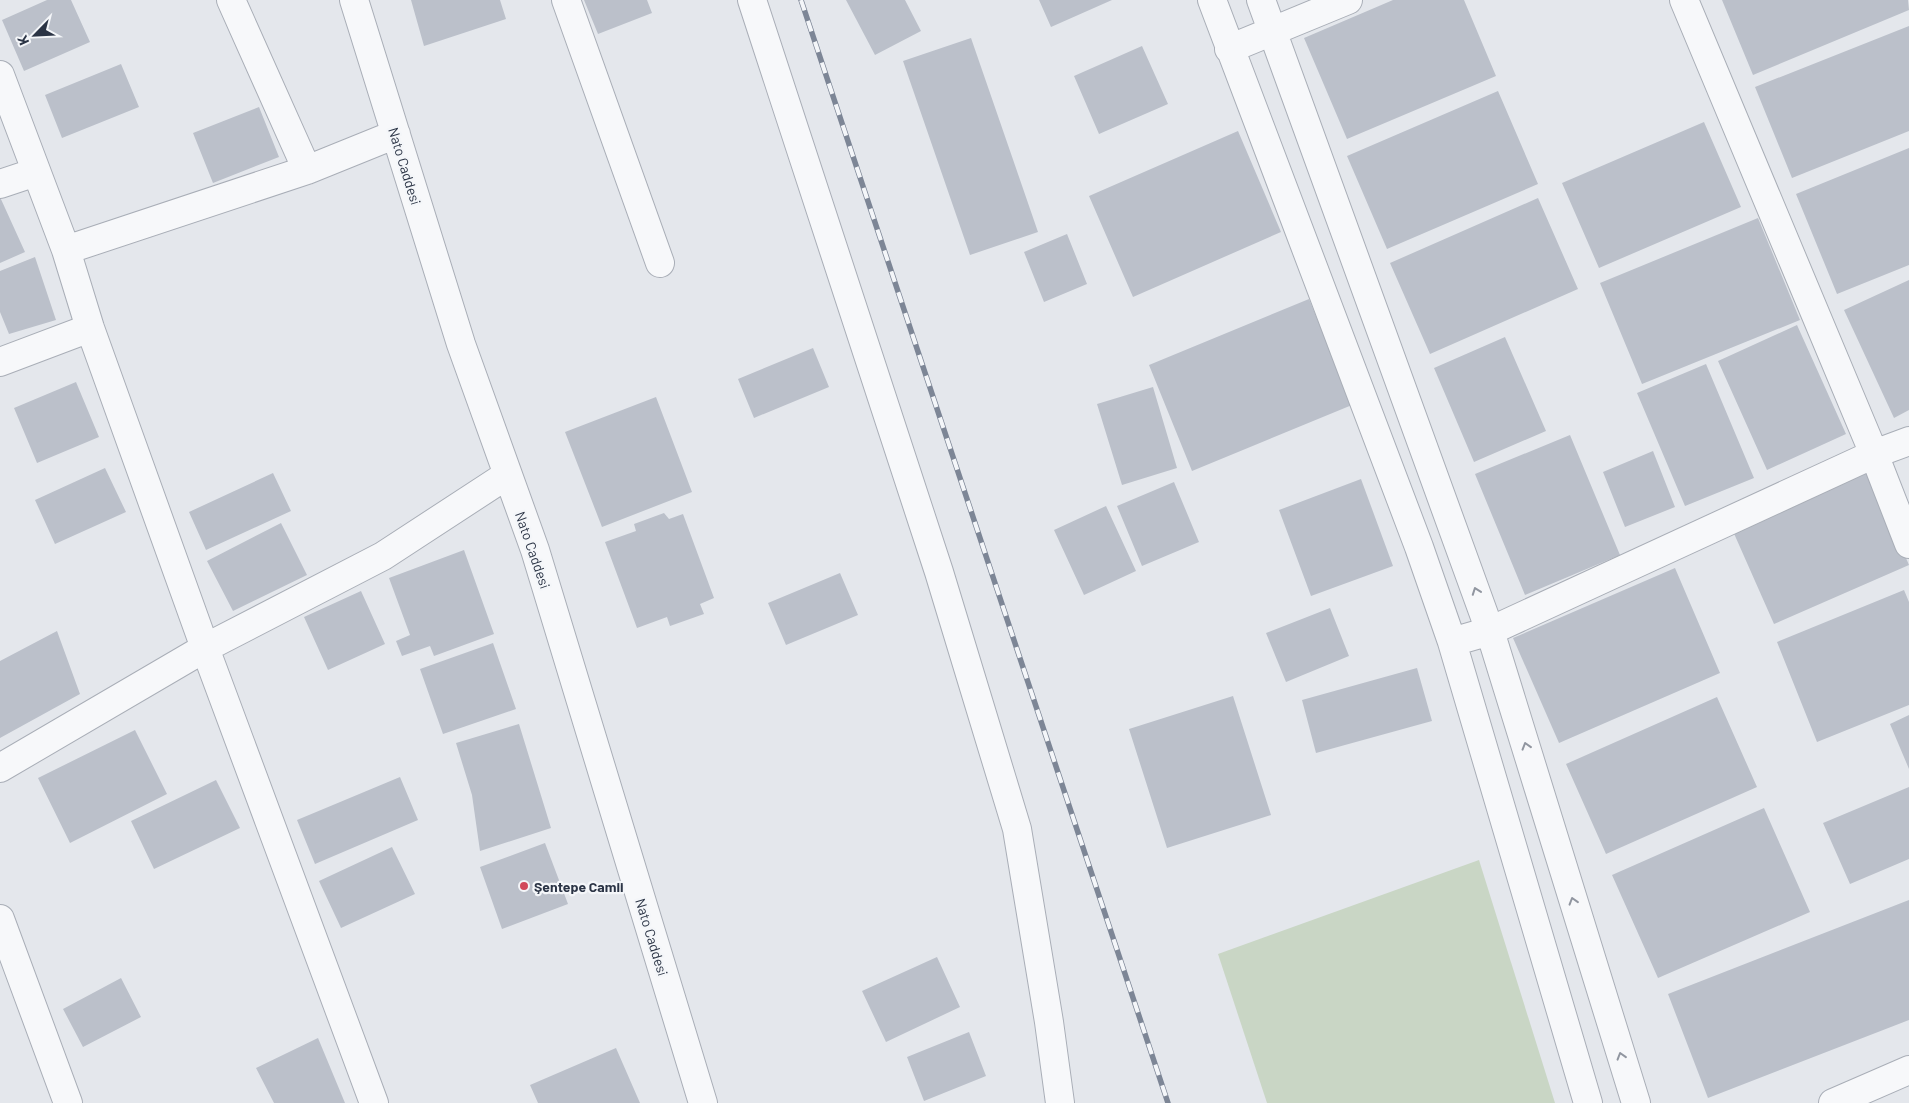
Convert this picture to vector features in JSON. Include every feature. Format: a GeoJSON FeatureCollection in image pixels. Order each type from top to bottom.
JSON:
{"type":"FeatureCollection","features":[{"type":"Feature","properties":{"kind":"street"},"geometry":{"type":"LineString","coordinates":[[231,0],[307,170]]}},
{"type":"Feature","properties":{"kind":"street","name":"Nato Caddesi"},"geometry":{"type":"LineString","coordinates":[[354,0],[461,344],[535,550],[703,1103]]}},
{"type":"Feature","properties":{"kind":"street"},"geometry":{"type":"LineString","coordinates":[[566,0],[660,263]]}},
{"type":"Feature","properties":{"kind":"street"},"geometry":{"type":"LineString","coordinates":[[752,0],[939,572],[1016,829],[1049,1022],[1060,1103]]}},
{"type":"Feature","properties":{"kind":"street"},"geometry":{"type":"LineString","coordinates":[[1212,0],[1419,547],[1452,642],[1588,1103]]}},
{"type":"Feature","properties":{"kind":"street"},"geometry":{"type":"LineString","coordinates":[[1260,0],[1490,631],[1636,1103]]}},
{"type":"Feature","properties":{"kind":"street"},"geometry":{"type":"LineString","coordinates":[[1229,48],[1348,0]]}},
{"type":"Feature","properties":{"kind":"street"},"geometry":{"type":"LineString","coordinates":[[1684,0],[1874,454],[1909,544]]}},
{"type":"Feature","properties":{"kind":"street"},"geometry":{"type":"LineString","coordinates":[[0,75],[66,250],[90,328],[205,648],[374,1103]]}},
{"type":"Feature","properties":{"kind":"street"},"geometry":{"type":"LineString","coordinates":[[66,250],[307,170],[396,134]]}},
{"type":"Feature","properties":{"kind":"street"},"geometry":{"type":"LineString","coordinates":[[0,184],[36,172]]}},
{"type":"Feature","properties":{"kind":"street"},"geometry":{"type":"LineString","coordinates":[[0,362],[90,328]]}},
{"type":"Feature","properties":{"kind":"street"},"geometry":{"type":"LineString","coordinates":[[1452,642],[1490,631],[1874,454],[1909,441]]}},
{"type":"Feature","properties":{"kind":"street"},"geometry":{"type":"LineString","coordinates":[[0,768],[205,648],[383,556],[507,475]]}},
{"type":"Feature","properties":{"kind":"street"},"geometry":{"type":"LineString","coordinates":[[0,919],[68,1103]]}},
{"type":"Feature","properties":{"kind":"street"},"geometry":{"type":"LineString","coordinates":[[1833,1103],[1909,1070]]}},
{"type":"Feature","properties":{"kind":"green space"},"geometry":{"type":"Polygon","coordinates":[[[1479,860],[1555,1103],[1267,1103],[1218,954],[1479,860]]]}},
{"type":"Feature","properties":{"kind":"building"},"geometry":{"type":"Polygon","coordinates":[[[47,0],[71,0],[90,42],[24,71],[2,20],[47,0]]]}},
{"type":"Feature","properties":{"kind":"building"},"geometry":{"type":"Polygon","coordinates":[[[411,0],[500,0],[506,19],[424,46],[411,0]]]}},
{"type":"Feature","properties":{"kind":"building"},"geometry":{"type":"Polygon","coordinates":[[[584,0],[647,0],[652,13],[598,34],[584,0]]]}},
{"type":"Feature","properties":{"kind":"building"},"geometry":{"type":"Polygon","coordinates":[[[846,0],[905,0],[921,31],[875,55],[846,0]]]}},
{"type":"Feature","properties":{"kind":"building"},"geometry":{"type":"Polygon","coordinates":[[[1039,0],[1112,0],[1051,27],[1039,0]]]}},
{"type":"Feature","properties":{"kind":"building"},"geometry":{"type":"Polygon","coordinates":[[[1393,0],[1464,0],[1496,76],[1347,139],[1304,38],[1393,0]]]}},
{"type":"Feature","properties":{"kind":"building"},"geometry":{"type":"Polygon","coordinates":[[[1722,0],[1908,0],[1909,10],[1753,75],[1722,0]]]}},
{"type":"Feature","properties":{"kind":"building"},"geometry":{"type":"Polygon","coordinates":[[[1909,26],[1909,131],[1792,178],[1755,87],[1909,26]]]}},
{"type":"Feature","properties":{"kind":"building"},"geometry":{"type":"Polygon","coordinates":[[[971,38],[1038,232],[970,255],[903,61],[971,38]]]}},
{"type":"Feature","properties":{"kind":"building"},"geometry":{"type":"Polygon","coordinates":[[[1142,46],[1168,104],[1099,134],[1074,76],[1142,46]]]}},
{"type":"Feature","properties":{"kind":"building"},"geometry":{"type":"Polygon","coordinates":[[[121,64],[139,107],[62,138],[45,95],[121,64]]]}},
{"type":"Feature","properties":{"kind":"building"},"geometry":{"type":"Polygon","coordinates":[[[1498,91],[1538,184],[1387,249],[1347,156],[1498,91]]]}},
{"type":"Feature","properties":{"kind":"building"},"geometry":{"type":"Polygon","coordinates":[[[259,107],[279,157],[213,183],[193,133],[259,107]]]}},
{"type":"Feature","properties":{"kind":"building"},"geometry":{"type":"Polygon","coordinates":[[[1704,122],[1741,207],[1599,268],[1562,183],[1704,122]]]}},
{"type":"Feature","properties":{"kind":"building"},"geometry":{"type":"Polygon","coordinates":[[[1238,131],[1281,232],[1133,297],[1089,196],[1238,131]]]}},
{"type":"Feature","properties":{"kind":"building"},"geometry":{"type":"Polygon","coordinates":[[[1909,148],[1909,265],[1837,294],[1796,194],[1909,148]]]}},
{"type":"Feature","properties":{"kind":"building"},"geometry":{"type":"Polygon","coordinates":[[[0,197],[25,252],[0,263],[0,197]]]}},
{"type":"Feature","properties":{"kind":"building"},"geometry":{"type":"Polygon","coordinates":[[[1538,198],[1578,289],[1430,354],[1390,263],[1538,198]]]}},
{"type":"Feature","properties":{"kind":"building"},"geometry":{"type":"Polygon","coordinates":[[[1758,218],[1800,320],[1642,384],[1600,283],[1758,218]]]}},
{"type":"Feature","properties":{"kind":"building"},"geometry":{"type":"Polygon","coordinates":[[[1067,234],[1087,284],[1044,302],[1024,252],[1067,234]]]}},
{"type":"Feature","properties":{"kind":"building"},"geometry":{"type":"Polygon","coordinates":[[[35,257],[56,320],[9,334],[0,312],[0,271],[35,257]]]}},
{"type":"Feature","properties":{"kind":"building"},"geometry":{"type":"Polygon","coordinates":[[[1909,280],[1909,410],[1894,418],[1844,310],[1909,280]]]}},
{"type":"Feature","properties":{"kind":"building"},"geometry":{"type":"Polygon","coordinates":[[[1309,299],[1352,405],[1192,471],[1149,365],[1309,299]]]}},
{"type":"Feature","properties":{"kind":"building"},"geometry":{"type":"Polygon","coordinates":[[[1797,325],[1846,434],[1767,470],[1718,361],[1797,325]]]}},
{"type":"Feature","properties":{"kind":"building"},"geometry":{"type":"Polygon","coordinates":[[[1505,337],[1546,431],[1474,462],[1434,368],[1505,337]]]}},
{"type":"Feature","properties":{"kind":"building"},"geometry":{"type":"Polygon","coordinates":[[[813,348],[829,387],[754,418],[738,379],[813,348]]]}},
{"type":"Feature","properties":{"kind":"building"},"geometry":{"type":"Polygon","coordinates":[[[1706,364],[1754,478],[1685,506],[1637,393],[1706,364]]]}},
{"type":"Feature","properties":{"kind":"building"},"geometry":{"type":"Polygon","coordinates":[[[76,382],[99,437],[37,463],[14,408],[76,382]]]}},
{"type":"Feature","properties":{"kind":"building"},"geometry":{"type":"Polygon","coordinates":[[[1153,387],[1177,468],[1122,485],[1097,404],[1153,387]]]}},
{"type":"Feature","properties":{"kind":"building"},"geometry":{"type":"Polygon","coordinates":[[[656,397],[692,492],[602,527],[565,432],[656,397]]]}},
{"type":"Feature","properties":{"kind":"building"},"geometry":{"type":"Polygon","coordinates":[[[1570,435],[1620,555],[1525,595],[1475,474],[1570,435]]]}},
{"type":"Feature","properties":{"kind":"building"},"geometry":{"type":"Polygon","coordinates":[[[1653,451],[1675,507],[1625,527],[1603,472],[1653,451]]]}},
{"type":"Feature","properties":{"kind":"building"},"geometry":{"type":"Polygon","coordinates":[[[105,468],[126,512],[55,544],[35,500],[105,468]]]}},
{"type":"Feature","properties":{"kind":"building"},"geometry":{"type":"Polygon","coordinates":[[[1868,470],[1909,565],[1774,624],[1732,529],[1868,470]]]}},
{"type":"Feature","properties":{"kind":"building"},"geometry":{"type":"Polygon","coordinates":[[[273,473],[291,511],[206,550],[189,512],[273,473]]]}},
{"type":"Feature","properties":{"kind":"building"},"geometry":{"type":"Polygon","coordinates":[[[1361,479],[1393,566],[1311,596],[1279,510],[1361,479]]]}},
{"type":"Feature","properties":{"kind":"building"},"geometry":{"type":"Polygon","coordinates":[[[1174,482],[1199,542],[1142,566],[1117,506],[1174,482]]]}},
{"type":"Feature","properties":{"kind":"building"},"geometry":{"type":"Polygon","coordinates":[[[1106,506],[1136,571],[1084,595],[1054,530],[1106,506]]]}},
{"type":"Feature","properties":{"kind":"building"},"geometry":{"type":"Polygon","coordinates":[[[664,513],[669,519],[683,514],[714,598],[700,604],[704,614],[670,626],[667,617],[637,628],[605,542],[636,531],[634,524],[664,513]]]}},
{"type":"Feature","properties":{"kind":"building"},"geometry":{"type":"Polygon","coordinates":[[[281,523],[307,575],[233,611],[207,561],[281,523]]]}},
{"type":"Feature","properties":{"kind":"building"},"geometry":{"type":"Polygon","coordinates":[[[464,550],[494,634],[434,656],[430,646],[402,656],[396,641],[410,635],[389,578],[464,550]]]}},
{"type":"Feature","properties":{"kind":"building"},"geometry":{"type":"Polygon","coordinates":[[[1675,568],[1720,673],[1559,743],[1513,638],[1675,568]]]}},
{"type":"Feature","properties":{"kind":"building"},"geometry":{"type":"Polygon","coordinates":[[[840,573],[858,615],[786,645],[768,603],[840,573]]]}},
{"type":"Feature","properties":{"kind":"building"},"geometry":{"type":"Polygon","coordinates":[[[1904,590],[1909,602],[1909,705],[1817,742],[1777,642],[1904,590]]]}},
{"type":"Feature","properties":{"kind":"building"},"geometry":{"type":"Polygon","coordinates":[[[361,591],[385,644],[328,670],[304,617],[361,591]]]}},
{"type":"Feature","properties":{"kind":"building"},"geometry":{"type":"Polygon","coordinates":[[[1330,608],[1349,656],[1286,682],[1266,633],[1330,608]]]}},
{"type":"Feature","properties":{"kind":"building"},"geometry":{"type":"Polygon","coordinates":[[[57,631],[80,694],[0,738],[0,661],[57,631]]]}},
{"type":"Feature","properties":{"kind":"building"},"geometry":{"type":"Polygon","coordinates":[[[493,643],[516,709],[443,734],[420,669],[493,643]]]}},
{"type":"Feature","properties":{"kind":"building"},"geometry":{"type":"Polygon","coordinates":[[[1417,668],[1432,721],[1316,753],[1302,700],[1417,668]]]}},
{"type":"Feature","properties":{"kind":"building"},"geometry":{"type":"Polygon","coordinates":[[[1233,696],[1271,815],[1167,848],[1129,729],[1233,696]]]}},
{"type":"Feature","properties":{"kind":"building"},"geometry":{"type":"Polygon","coordinates":[[[1717,697],[1757,787],[1606,854],[1566,764],[1717,697]]]}},
{"type":"Feature","properties":{"kind":"building"},"geometry":{"type":"Polygon","coordinates":[[[1909,715],[1909,769],[1890,724],[1909,715]]]}},
{"type":"Feature","properties":{"kind":"building"},"geometry":{"type":"Polygon","coordinates":[[[519,724],[551,828],[480,851],[472,795],[456,743],[519,724]]]}},
{"type":"Feature","properties":{"kind":"building"},"geometry":{"type":"Polygon","coordinates":[[[135,730],[167,794],[70,843],[38,778],[135,730]]]}},
{"type":"Feature","properties":{"kind":"building"},"geometry":{"type":"Polygon","coordinates":[[[400,777],[418,820],[315,864],[297,820],[400,777]]]}},
{"type":"Feature","properties":{"kind":"building"},"geometry":{"type":"Polygon","coordinates":[[[216,780],[240,828],[154,869],[131,821],[216,780]]]}},
{"type":"Feature","properties":{"kind":"building"},"geometry":{"type":"Polygon","coordinates":[[[1909,787],[1909,859],[1850,884],[1823,823],[1909,787]]]}},
{"type":"Feature","properties":{"kind":"building"},"geometry":{"type":"Polygon","coordinates":[[[1764,808],[1810,912],[1658,978],[1612,875],[1764,808]]]}},
{"type":"Feature","properties":{"kind":"building","name":"Şentepe Camii"},"geometry":{"type":"Polygon","coordinates":[[[545,843],[568,904],[502,929],[480,867],[545,843]]]}},
{"type":"Feature","properties":{"kind":"building"},"geometry":{"type":"Polygon","coordinates":[[[392,847],[415,894],[341,928],[319,881],[392,847]]]}},
{"type":"Feature","properties":{"kind":"building"},"geometry":{"type":"Polygon","coordinates":[[[1909,900],[1909,1020],[1708,1098],[1668,994],[1909,900]]]}},
{"type":"Feature","properties":{"kind":"building"},"geometry":{"type":"Polygon","coordinates":[[[937,957],[960,1007],[886,1042],[862,991],[937,957]]]}},
{"type":"Feature","properties":{"kind":"building"},"geometry":{"type":"Polygon","coordinates":[[[121,978],[141,1017],[83,1047],[63,1009],[121,978]]]}},
{"type":"Feature","properties":{"kind":"building"},"geometry":{"type":"Polygon","coordinates":[[[969,1032],[986,1076],[924,1101],[907,1057],[969,1032]]]}},
{"type":"Feature","properties":{"kind":"building"},"geometry":{"type":"Polygon","coordinates":[[[318,1038],[345,1103],[274,1103],[256,1068],[318,1038]]]}},
{"type":"Feature","properties":{"kind":"building"},"geometry":{"type":"Polygon","coordinates":[[[616,1048],[640,1103],[538,1103],[530,1085],[616,1048]]]}},
{"type":"Feature","properties":{"kind":"railway"},"geometry":{"type":"LineString","coordinates":[[801,0],[1168,1103]]}},
{"type":"Feature","properties":{"kind":"place","name":"Şentepe Camii"},"geometry":{"type":"Point","coordinates":[524,886]}}]}
